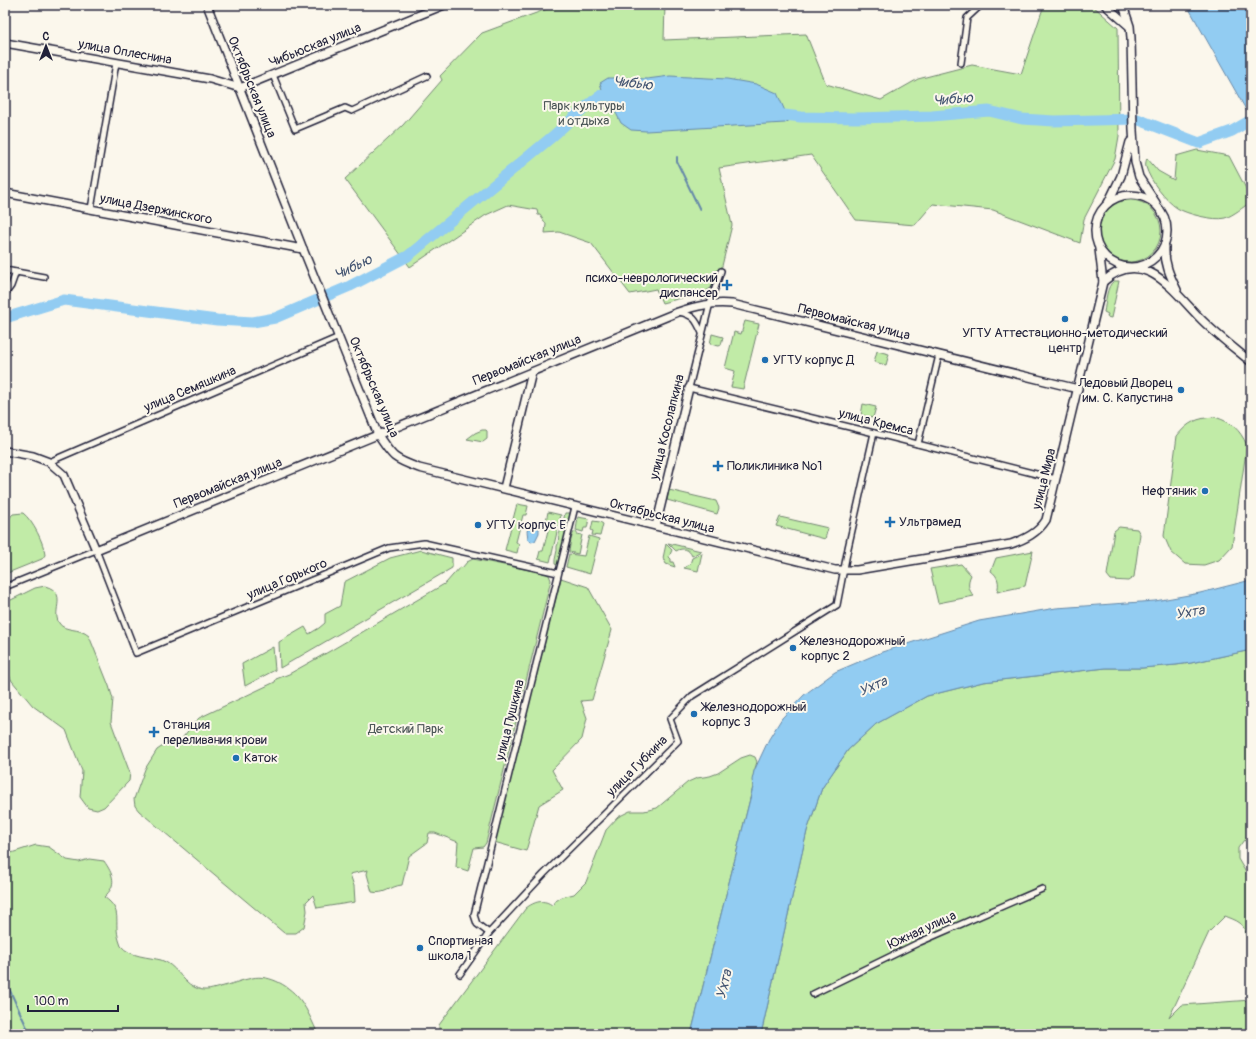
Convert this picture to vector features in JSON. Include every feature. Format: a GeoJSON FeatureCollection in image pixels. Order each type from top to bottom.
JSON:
{"type":"FeatureCollection","features":[{"type":"Feature","properties":{"kind":"main road","name":"Октябрьская улица"},"geometry":{"type":"LineString","coordinates":[[207,5],[378,435],[390,453],[400,461],[419,468],[827,569],[843,571]]}},
{"type":"Feature","properties":{"kind":"main road","name":"Чибьюская улица"},"geometry":{"type":"LineString","coordinates":[[240,88],[444,5]]}},
{"type":"Feature","properties":{"kind":"main road"},"geometry":{"type":"LineString","coordinates":[[1105,5],[1130,26]]}},
{"type":"Feature","properties":{"kind":"main road"},"geometry":{"type":"LineString","coordinates":[[1123,5],[1130,26],[1133,106],[1132,130],[1135,162],[1137,172],[1166,220],[1168,232],[1165,256],[1167,269],[1180,295]]}},
{"type":"Feature","properties":{"kind":"main road","name":"улица Оплеснина"},"geometry":{"type":"LineString","coordinates":[[5,43],[210,79],[240,88]]}},
{"type":"Feature","properties":{"kind":"main road"},"geometry":{"type":"LineString","coordinates":[[1132,130],[1124,167],[1117,185],[1108,203],[1100,213],[1095,225],[1095,237],[1099,249],[1107,259],[1118,265],[1145,271],[1170,285],[1198,316],[1251,362]]}},
{"type":"Feature","properties":{"kind":"main road","name":"улица Дзержинского"},"geometry":{"type":"LineString","coordinates":[[5,194],[303,249]]}},
{"type":"Feature","properties":{"kind":"main road"},"geometry":{"type":"LineString","coordinates":[[1108,203],[1119,197],[1131,195],[1142,197],[1153,202],[1161,210]]}},
{"type":"Feature","properties":{"kind":"main road"},"geometry":{"type":"LineString","coordinates":[[1104,282],[1116,273],[1142,266],[1152,261],[1160,253],[1166,243]]}},
{"type":"Feature","properties":{"kind":"main road","name":"улица Мира"},"geometry":{"type":"LineString","coordinates":[[843,571],[857,570],[1010,544],[1022,540],[1042,527],[1046,520],[1104,282],[1099,249]]}},
{"type":"Feature","properties":{"kind":"main road","name":"Первомайская улица"},"geometry":{"type":"LineString","coordinates":[[96,550],[678,312],[710,303],[732,304],[1078,389]]}},
{"type":"Feature","properties":{"kind":"main road"},"geometry":{"type":"LineString","coordinates":[[504,488],[532,372]]}},
{"type":"Feature","properties":{"kind":"main road","name":"улица Косолапкина"},"geometry":{"type":"LineString","coordinates":[[656,526],[689,388]]}},
{"type":"Feature","properties":{"kind":"main road"},"geometry":{"type":"LineString","coordinates":[[5,451],[33,456],[49,462],[64,476],[96,550]]}},
{"type":"Feature","properties":{"kind":"street"},"geometry":{"type":"LineString","coordinates":[[961,63],[967,18],[981,5]]}},
{"type":"Feature","properties":{"kind":"street"},"geometry":{"type":"LineString","coordinates":[[90,209],[116,63]]}},
{"type":"Feature","properties":{"kind":"street"},"geometry":{"type":"LineString","coordinates":[[273,75],[295,129],[345,108],[352,111],[427,76]]}},
{"type":"Feature","properties":{"kind":"street"},"geometry":{"type":"LineString","coordinates":[[5,270],[44,277]]}},
{"type":"Feature","properties":{"kind":"street","name":"улица Косолапкина"},"geometry":{"type":"LineString","coordinates":[[689,388],[710,303],[721,271]]}},
{"type":"Feature","properties":{"kind":"street"},"geometry":{"type":"LineString","coordinates":[[5,294],[11,286],[16,272]]}},
{"type":"Feature","properties":{"kind":"street"},"geometry":{"type":"LineString","coordinates":[[678,312],[688,314],[696,320],[702,333]]}},
{"type":"Feature","properties":{"kind":"street","name":"улица Семяшкина"},"geometry":{"type":"LineString","coordinates":[[49,462],[339,337]]}},
{"type":"Feature","properties":{"kind":"street"},"geometry":{"type":"LineString","coordinates":[[918,444],[939,355]]}},
{"type":"Feature","properties":{"kind":"street","name":"улица Кремса"},"geometry":{"type":"LineString","coordinates":[[689,388],[1056,479]]}},
{"type":"Feature","properties":{"kind":"street"},"geometry":{"type":"LineString","coordinates":[[843,571],[874,433]]}},
{"type":"Feature","properties":{"kind":"street","name":"улица Пушкина"},"geometry":{"type":"LineString","coordinates":[[489,933],[477,924],[474,915],[575,507]]}},
{"type":"Feature","properties":{"kind":"street","name":"улица Горького"},"geometry":{"type":"LineString","coordinates":[[96,550],[136,653],[389,548],[424,543],[558,573]]}},
{"type":"Feature","properties":{"kind":"street","name":"Первомайская улица"},"geometry":{"type":"LineString","coordinates":[[5,587],[96,550]]}},
{"type":"Feature","properties":{"kind":"street","name":"улица Губкина"},"geometry":{"type":"LineString","coordinates":[[460,974],[489,933],[544,874],[678,741],[670,718],[692,696],[837,605],[843,571]]}},
{"type":"Feature","properties":{"kind":"street","name":"Южная улица"},"geometry":{"type":"LineString","coordinates":[[813,994],[920,942],[1042,889]]}},
{"type":"Feature","properties":{"kind":"green space","name":"Парк культуры и отдыха"},"geometry":{"type":"Polygon","coordinates":[[[558,5],[665,5],[664,40],[806,34],[826,84],[881,100],[918,79],[972,65],[1021,74],[1044,5],[1092,5],[1118,28],[1119,136],[1115,159],[1084,219],[1080,243],[993,210],[933,204],[915,225],[856,220],[811,155],[719,168],[732,225],[722,266],[712,287],[705,292],[662,303],[656,289],[630,294],[591,243],[559,232],[545,233],[546,224],[540,215],[538,215],[537,210],[508,205],[486,215],[410,267],[345,179],[403,125],[442,80],[440,76],[482,33],[558,5]]]}},
{"type":"Feature","properties":{"kind":"green space"},"geometry":{"type":"Polygon","coordinates":[[[1197,150],[1229,156],[1251,198],[1251,202],[1232,215],[1225,218],[1215,219],[1187,213],[1168,201],[1148,172],[1146,165],[1147,158],[1158,171],[1174,180],[1176,156],[1197,150]]]}},
{"type":"Feature","properties":{"kind":"green space"},"geometry":{"type":"Polygon","coordinates":[[[1124,200],[1136,200],[1152,209],[1159,219],[1161,231],[1159,243],[1152,253],[1136,262],[1124,262],[1113,257],[1104,248],[1099,237],[1099,225],[1104,214],[1113,205],[1124,200]]]}},
{"type":"Feature","properties":{"kind":"green space"},"geometry":{"type":"Polygon","coordinates":[[[1114,281],[1119,281],[1111,318],[1107,317],[1108,314],[1104,312],[1109,287],[1114,281]]]}},
{"type":"Feature","properties":{"kind":"green space"},"geometry":{"type":"Polygon","coordinates":[[[745,321],[759,324],[743,389],[731,387],[735,371],[725,368],[734,332],[741,334],[745,321]]]}},
{"type":"Feature","properties":{"kind":"green space"},"geometry":{"type":"Polygon","coordinates":[[[712,334],[723,337],[721,345],[710,344],[712,334]]]}},
{"type":"Feature","properties":{"kind":"green space"},"geometry":{"type":"Polygon","coordinates":[[[877,351],[889,354],[886,365],[874,362],[877,351]]]}},
{"type":"Feature","properties":{"kind":"green space"},"geometry":{"type":"Polygon","coordinates":[[[863,404],[876,407],[873,418],[861,415],[863,404]]]}},
{"type":"Feature","properties":{"kind":"green space","name":"Нефтяник"},"geometry":{"type":"Polygon","coordinates":[[[1215,417],[1235,427],[1247,445],[1232,546],[1219,560],[1204,565],[1185,564],[1171,552],[1164,536],[1177,436],[1185,427],[1193,422],[1203,418],[1215,417]]]}},
{"type":"Feature","properties":{"kind":"green space"},"geometry":{"type":"Polygon","coordinates":[[[482,430],[487,431],[487,439],[483,442],[467,439],[475,433],[482,430]]]}},
{"type":"Feature","properties":{"kind":"green space"},"geometry":{"type":"Polygon","coordinates":[[[669,490],[716,501],[719,508],[717,514],[667,500],[669,490]]]}},
{"type":"Feature","properties":{"kind":"green space"},"geometry":{"type":"Polygon","coordinates":[[[517,504],[528,506],[526,515],[523,515],[516,542],[519,544],[517,553],[505,550],[517,504]]]}},
{"type":"Feature","properties":{"kind":"green space"},"geometry":{"type":"Polygon","coordinates":[[[548,512],[561,515],[550,562],[538,559],[540,551],[543,551],[550,522],[546,521],[548,512]]]}},
{"type":"Feature","properties":{"kind":"green space"},"geometry":{"type":"Polygon","coordinates":[[[23,513],[31,521],[37,532],[43,544],[45,555],[42,559],[5,574],[5,523],[13,514],[23,513]]]}},
{"type":"Feature","properties":{"kind":"green space"},"geometry":{"type":"Polygon","coordinates":[[[565,513],[570,513],[571,515],[557,565],[555,562],[557,546],[565,513]]]}},
{"type":"Feature","properties":{"kind":"green space"},"geometry":{"type":"Polygon","coordinates":[[[578,517],[589,519],[587,528],[584,528],[583,532],[576,530],[578,517]]]}},
{"type":"Feature","properties":{"kind":"green space"},"geometry":{"type":"Polygon","coordinates":[[[780,517],[828,528],[825,539],[776,526],[780,517]]]}},
{"type":"Feature","properties":{"kind":"green space"},"geometry":{"type":"Polygon","coordinates":[[[593,521],[603,524],[600,536],[592,535],[593,531],[591,530],[593,521]]]}},
{"type":"Feature","properties":{"kind":"green space","name":"Нефтяник"},"geometry":{"type":"Polygon","coordinates":[[[1119,527],[1137,529],[1140,534],[1134,577],[1128,581],[1111,580],[1107,575],[1114,531],[1119,527]]]}},
{"type":"Feature","properties":{"kind":"green space"},"geometry":{"type":"Polygon","coordinates":[[[575,531],[577,534],[582,535],[578,554],[569,552],[575,531]]]}},
{"type":"Feature","properties":{"kind":"green space"},"geometry":{"type":"Polygon","coordinates":[[[589,536],[599,539],[590,574],[566,567],[569,554],[584,556],[589,536]]]}},
{"type":"Feature","properties":{"kind":"green space"},"geometry":{"type":"Polygon","coordinates":[[[668,543],[701,551],[692,556],[686,549],[676,551],[668,543]]]}},
{"type":"Feature","properties":{"kind":"green space"},"geometry":{"type":"Polygon","coordinates":[[[666,544],[672,550],[669,557],[675,567],[666,564],[663,558],[666,544]]]}},
{"type":"Feature","properties":{"kind":"green space"},"geometry":{"type":"Polygon","coordinates":[[[421,550],[452,558],[452,568],[280,668],[279,642],[305,627],[309,634],[325,623],[325,614],[340,606],[344,582],[390,558],[421,550]]]}},
{"type":"Feature","properties":{"kind":"green space"},"geometry":{"type":"Polygon","coordinates":[[[1033,551],[1025,586],[997,592],[998,580],[991,571],[996,558],[1033,551]]]}},
{"type":"Feature","properties":{"kind":"green space"},"geometry":{"type":"Polygon","coordinates":[[[702,553],[698,571],[684,568],[690,564],[692,558],[702,553]]]}},
{"type":"Feature","properties":{"kind":"green space","name":"Детский Парк"},"geometry":{"type":"Polygon","coordinates":[[[473,559],[545,573],[549,575],[551,580],[486,843],[483,847],[474,848],[468,871],[456,867],[458,842],[435,833],[429,833],[427,843],[409,856],[402,885],[377,893],[372,892],[367,874],[368,870],[350,874],[354,886],[355,902],[317,908],[313,895],[306,902],[307,911],[304,927],[296,933],[284,933],[139,811],[135,806],[134,799],[145,769],[157,750],[166,744],[176,746],[199,718],[275,682],[276,679],[289,674],[330,651],[446,583],[460,567],[462,568],[467,562],[473,559]]]}},
{"type":"Feature","properties":{"kind":"green space"},"geometry":{"type":"Polygon","coordinates":[[[961,564],[971,575],[969,586],[970,591],[974,596],[938,603],[930,569],[961,564]]]}},
{"type":"Feature","properties":{"kind":"green space"},"geometry":{"type":"Polygon","coordinates":[[[561,578],[588,587],[612,630],[592,700],[581,701],[587,718],[582,739],[552,770],[563,790],[539,805],[526,851],[494,842],[561,578]]]}},
{"type":"Feature","properties":{"kind":"green space"},"geometry":{"type":"Polygon","coordinates":[[[45,586],[52,589],[58,597],[57,618],[61,626],[68,629],[81,631],[89,636],[113,699],[111,722],[130,773],[129,781],[104,807],[97,810],[88,808],[80,797],[82,771],[66,730],[33,706],[12,681],[6,669],[5,603],[35,588],[45,586]]]}},
{"type":"Feature","properties":{"kind":"green space"},"geometry":{"type":"Polygon","coordinates":[[[273,647],[275,670],[245,686],[242,664],[273,647]]]}},
{"type":"Feature","properties":{"kind":"green space"},"geometry":{"type":"Polygon","coordinates":[[[1251,650],[1251,847],[1244,840],[1238,848],[1238,859],[1251,881],[1251,960],[1247,936],[1243,927],[1240,923],[1225,916],[1209,932],[1169,1018],[1182,1005],[1251,1000],[1251,1034],[761,1034],[807,831],[822,788],[848,750],[876,724],[927,696],[983,682],[1106,668],[1142,668],[1176,665],[1251,650]]]}},
{"type":"Feature","properties":{"kind":"green space"},"geometry":{"type":"Polygon","coordinates":[[[750,755],[755,757],[757,762],[753,787],[691,1034],[433,1034],[439,1031],[439,1025],[526,908],[539,902],[546,902],[553,906],[554,902],[562,897],[574,894],[586,882],[606,830],[618,817],[630,811],[644,811],[657,808],[688,782],[697,778],[718,773],[741,758],[750,755]]]}},
{"type":"Feature","properties":{"kind":"green space"},"geometry":{"type":"Polygon","coordinates":[[[36,845],[49,847],[67,860],[79,862],[89,859],[104,861],[112,875],[113,884],[104,897],[114,907],[116,912],[117,933],[121,946],[125,950],[140,956],[166,962],[175,969],[185,981],[201,990],[210,990],[259,977],[280,983],[292,991],[301,1001],[318,1034],[5,1034],[5,855],[36,845]]]}},
{"type":"Feature","properties":{"kind":"water"},"geometry":{"type":"Polygon","coordinates":[[[1187,5],[1251,5],[1251,119],[1249,115],[1187,5]]]}},
{"type":"Feature","properties":{"kind":"water"},"geometry":{"type":"Polygon","coordinates":[[[670,76],[727,79],[756,84],[777,93],[785,111],[789,111],[790,120],[785,123],[646,131],[631,130],[621,123],[609,99],[605,99],[600,83],[608,78],[647,79],[670,76]]]}},
{"type":"Feature","properties":{"kind":"water"},"geometry":{"type":"Polygon","coordinates":[[[531,524],[539,526],[539,533],[535,541],[531,542],[528,539],[527,531],[531,524]]]}},
{"type":"Feature","properties":{"kind":"water","name":"Ухта"},"geometry":{"type":"Polygon","coordinates":[[[1251,580],[1251,650],[1176,665],[1142,668],[1106,668],[983,682],[927,696],[876,724],[848,750],[822,788],[807,831],[761,1034],[691,1034],[753,787],[752,780],[754,771],[769,739],[782,718],[804,695],[835,672],[882,652],[979,621],[1056,608],[1155,601],[1200,593],[1251,580]]]}},
{"type":"Feature","properties":{"kind":"waterway","name":"Чибью"},"geometry":{"type":"LineString","coordinates":[[5,318],[64,300],[217,320],[253,322],[275,318],[350,286],[408,256],[601,95],[617,97]]}},
{"type":"Feature","properties":{"kind":"waterway","name":"Чибью"},"geometry":{"type":"LineString","coordinates":[[776,114],[801,117],[856,118],[932,116],[989,111],[1022,119],[1054,121],[1137,119],[1199,143],[1232,131],[1251,120]]}},
{"type":"Feature","properties":{"kind":"waterway"},"geometry":{"type":"LineString","coordinates":[[677,157],[677,162],[700,210]]}},
{"type":"Feature","properties":{"kind":"waterway"},"geometry":{"type":"LineString","coordinates":[[5,980],[30,1034]]}},
{"type":"Feature","properties":{"kind":"place","name":"психо-неврологический диспансер"},"geometry":{"type":"Point","coordinates":[727,285]}},
{"type":"Feature","properties":{"kind":"place","name":"УГТУ Аттестационно-методический центр"},"geometry":{"type":"Point","coordinates":[1065,319]}},
{"type":"Feature","properties":{"kind":"place","name":"УГТУ корпус Д"},"geometry":{"type":"Point","coordinates":[765,360]}},
{"type":"Feature","properties":{"kind":"place","name":"Ледовый Дворец им. С. Капустина"},"geometry":{"type":"Point","coordinates":[1181,390]}},
{"type":"Feature","properties":{"kind":"place","name":"Поликлиника №1"},"geometry":{"type":"Point","coordinates":[718,466]}},
{"type":"Feature","properties":{"kind":"place","name":"Нефтяник"},"geometry":{"type":"Point","coordinates":[1205,491]}},
{"type":"Feature","properties":{"kind":"place","name":"Ультрамед"},"geometry":{"type":"Point","coordinates":[890,522]}},
{"type":"Feature","properties":{"kind":"place","name":"УГТУ корпус Е"},"geometry":{"type":"Point","coordinates":[478,525]}},
{"type":"Feature","properties":{"kind":"place","name":"Железнодорожный корпус 2"},"geometry":{"type":"Point","coordinates":[793,648]}},
{"type":"Feature","properties":{"kind":"place","name":"Железнодорожный корпус 3"},"geometry":{"type":"Point","coordinates":[694,714]}},
{"type":"Feature","properties":{"kind":"place","name":"Станция переливания крови"},"geometry":{"type":"Point","coordinates":[154,732]}},
{"type":"Feature","properties":{"kind":"place","name":"Каток"},"geometry":{"type":"Point","coordinates":[236,758]}},
{"type":"Feature","properties":{"kind":"place","name":"Спортивная школа 1"},"geometry":{"type":"Point","coordinates":[420,948]}}]}
